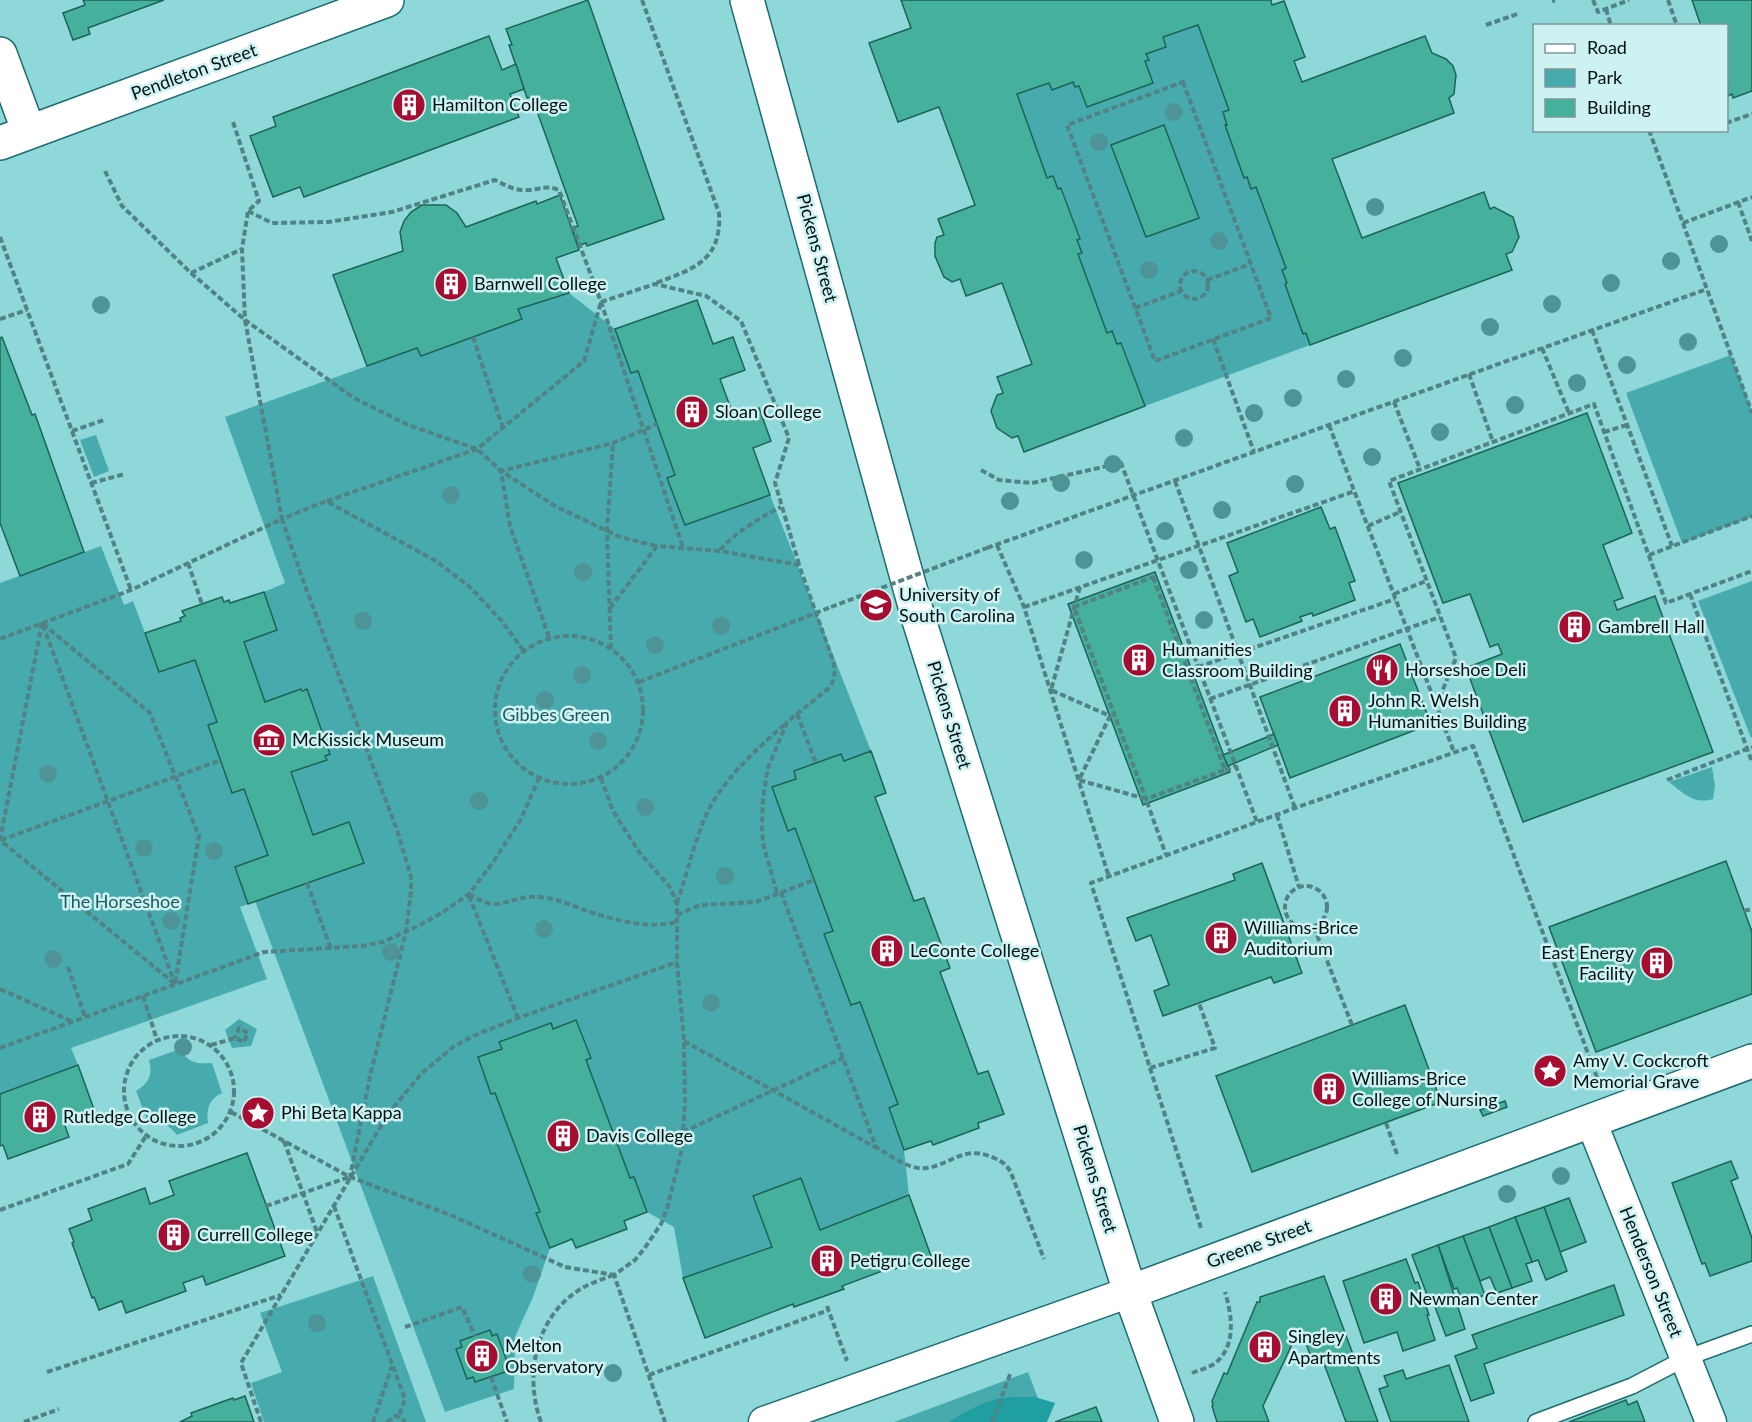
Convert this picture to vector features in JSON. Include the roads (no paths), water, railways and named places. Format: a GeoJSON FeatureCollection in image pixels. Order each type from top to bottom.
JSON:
{"type":"FeatureCollection","features":[{"type":"Feature","properties":{"kind":"street","name":"Pendleton Street"},"geometry":{"type":"LineString","coordinates":[[14,138],[387,0]]}},
{"type":"Feature","properties":{"kind":"street","name":"Pickens Street"},"geometry":{"type":"LineString","coordinates":[[747,0],[918,617],[1130,1292],[1177,1422]]}},
{"type":"Feature","properties":{"kind":"street"},"geometry":{"type":"LineString","coordinates":[[0,54],[14,138]]}},
{"type":"Feature","properties":{"kind":"street","name":"Greene Street"},"geometry":{"type":"LineString","coordinates":[[765,1422],[1130,1292],[1752,1061]]}},
{"type":"Feature","properties":{"kind":"street","name":"Henderson Street"},"geometry":{"type":"LineString","coordinates":[[1592,1121],[1711,1422]]}},
{"type":"Feature","properties":{"kind":"lane"},"geometry":{"type":"LineString","coordinates":[[1536,1422],[1632,1386],[1686,1358],[1752,1334]]}},
{"type":"Feature","properties":{"kind":"place","name":"Hamilton College"},"geometry":{"type":"Point","coordinates":[409,105]}},
{"type":"Feature","properties":{"kind":"place","name":"Barnwell College"},"geometry":{"type":"Point","coordinates":[451,284]}},
{"type":"Feature","properties":{"kind":"place","name":"Sloan College"},"geometry":{"type":"Point","coordinates":[692,412]}},
{"type":"Feature","properties":{"kind":"place","name":"University of South Carolina"},"geometry":{"type":"Point","coordinates":[876,605]}},
{"type":"Feature","properties":{"kind":"place","name":"Gambrell Hall"},"geometry":{"type":"Point","coordinates":[1575,627]}},
{"type":"Feature","properties":{"kind":"place","name":"Humanities Classroom Building"},"geometry":{"type":"Point","coordinates":[1139,660]}},
{"type":"Feature","properties":{"kind":"place","name":"Horseshoe Deli"},"geometry":{"type":"Point","coordinates":[1382,670]}},
{"type":"Feature","properties":{"kind":"place","name":"John R. Welsh Humanities Building"},"geometry":{"type":"Point","coordinates":[1345,711]}},
{"type":"Feature","properties":{"kind":"place","name":"McKissick Museum"},"geometry":{"type":"Point","coordinates":[269,740]}},
{"type":"Feature","properties":{"kind":"place","name":"Williams-Brice Auditorium"},"geometry":{"type":"Point","coordinates":[1221,938]}},
{"type":"Feature","properties":{"kind":"place","name":"LeConte College"},"geometry":{"type":"Point","coordinates":[887,951]}},
{"type":"Feature","properties":{"kind":"place","name":"East Energy Facility"},"geometry":{"type":"Point","coordinates":[1657,963]}},
{"type":"Feature","properties":{"kind":"place","name":"Amy V. Cockcroft Memorial Grave"},"geometry":{"type":"Point","coordinates":[1550,1071]}},
{"type":"Feature","properties":{"kind":"place","name":"Williams-Brice College of Nursing"},"geometry":{"type":"Point","coordinates":[1329,1089]}},
{"type":"Feature","properties":{"kind":"place","name":"Phi Beta Kappa"},"geometry":{"type":"Point","coordinates":[258,1113]}},
{"type":"Feature","properties":{"kind":"place","name":"Rutledge College"},"geometry":{"type":"Point","coordinates":[40,1117]}},
{"type":"Feature","properties":{"kind":"place","name":"Davis College"},"geometry":{"type":"Point","coordinates":[563,1136]}},
{"type":"Feature","properties":{"kind":"place","name":"Currell College"},"geometry":{"type":"Point","coordinates":[174,1235]}},
{"type":"Feature","properties":{"kind":"place","name":"Petigru College"},"geometry":{"type":"Point","coordinates":[827,1261]}},
{"type":"Feature","properties":{"kind":"place","name":"Newman Center"},"geometry":{"type":"Point","coordinates":[1386,1299]}},
{"type":"Feature","properties":{"kind":"place","name":"Singley Apartments"},"geometry":{"type":"Point","coordinates":[1265,1347]}},
{"type":"Feature","properties":{"kind":"place","name":"Melton Observatory"},"geometry":{"type":"Point","coordinates":[482,1356]}},
{"type":"Feature","properties":{"kind":"park label","name":"Gibbes Green"},"geometry":{"type":"Point","coordinates":[556,715]}},
{"type":"Feature","properties":{"kind":"park label","name":"The Horseshoe"},"geometry":{"type":"Point","coordinates":[120,902]}}]}
